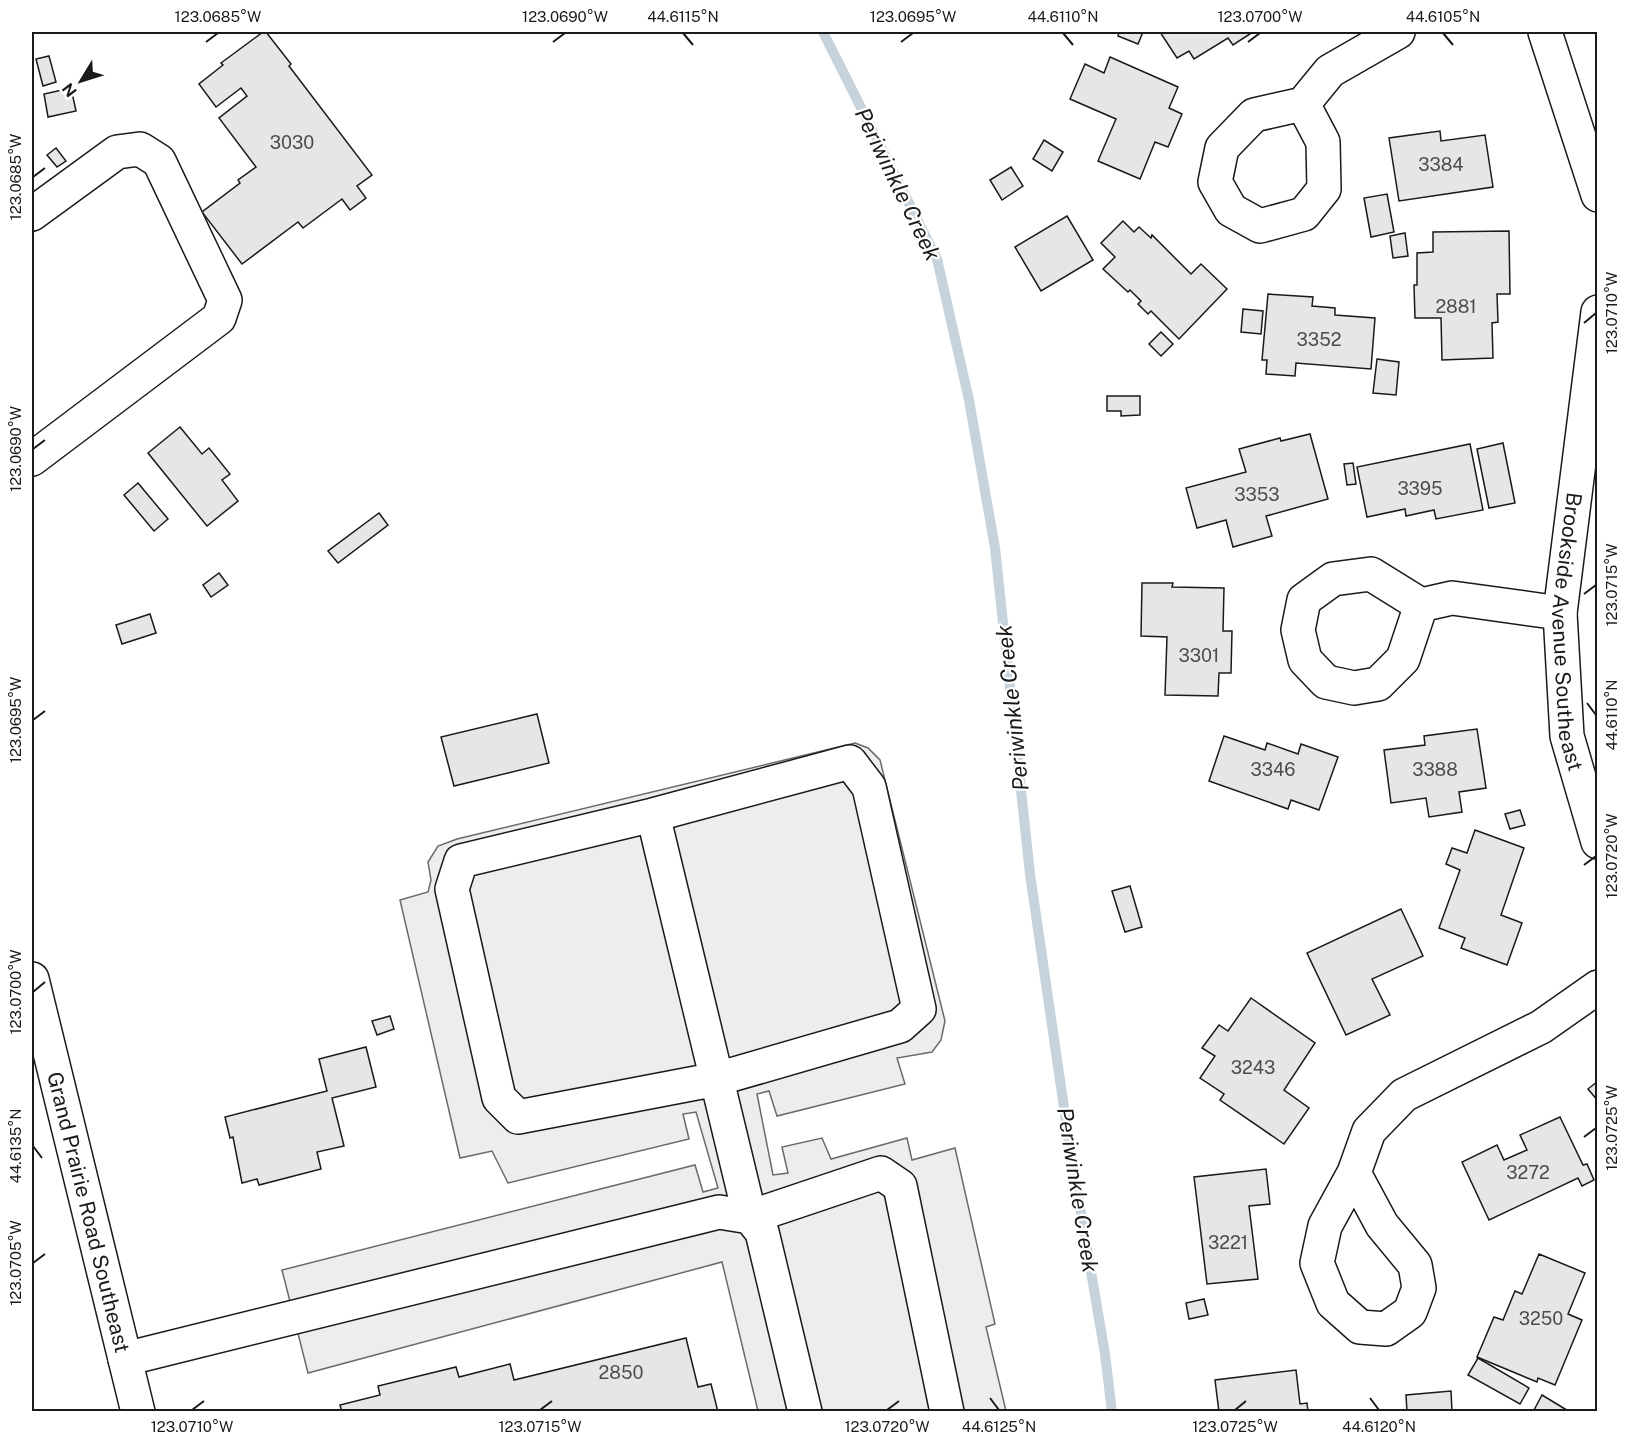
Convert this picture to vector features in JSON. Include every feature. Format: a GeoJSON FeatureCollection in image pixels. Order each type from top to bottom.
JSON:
{"type":"FeatureCollection","features":[{"type":"Feature","properties":{"kind":"street"},"geometry":{"type":"LineString","coordinates":[[1303,104],[1330,71],[1398,32]]}},
{"type":"Feature","properties":{"kind":"street"},"geometry":{"type":"LineString","coordinates":[[1545,32],[1598,195]]}},
{"type":"Feature","properties":{"kind":"street"},"geometry":{"type":"LineString","coordinates":[[32,213],[117,152],[140,149],[159,161],[225,300],[219,318],[32,459]]}},
{"type":"Feature","properties":{"kind":"street","name":"Brookside Avenue Southeast"},"geometry":{"type":"LineString","coordinates":[[1598,312],[1560,613],[1567,736],[1598,842]]}},
{"type":"Feature","properties":{"kind":"street"},"geometry":{"type":"LineString","coordinates":[[1421,605],[1452,598],[1560,613]]}},
{"type":"Feature","properties":{"kind":"street"},"geometry":{"type":"LineString","coordinates":[[850,762],[869,787],[919,1009],[900,1026],[717,1078],[518,1117],[499,1098],[452,889],[461,861],[653,815],[850,762]]}},
{"type":"Feature","properties":{"kind":"street"},"geometry":{"type":"LineString","coordinates":[[653,815],[750,1216],[762,1232],[805,1412]]}},
{"type":"Feature","properties":{"kind":"street","name":"Grand Prairie Road Southeast"},"geometry":{"type":"LineString","coordinates":[[32,979],[138,1412]]}},
{"type":"Feature","properties":{"kind":"street"},"geometry":{"type":"LineString","coordinates":[[1354,1173],[1369,1131],[1404,1095],[1541,1028],[1598,987]]}},
{"type":"Feature","properties":{"kind":"street"},"geometry":{"type":"LineString","coordinates":[[125,1359],[719,1212],[750,1216],[881,1173],[900,1186],[947,1412]]}},
{"type":"Feature","properties":{"kind":"shaded area"},"geometry":{"type":"Polygon","coordinates":[[[855,743],[868,748],[880,760],[945,1021],[941,1040],[932,1052],[897,1058],[905,1084],[777,1116],[769,1091],[757,1094],[773,1175],[788,1173],[782,1147],[822,1138],[831,1159],[907,1138],[912,1160],[955,1148],[995,1324],[986,1327],[1006,1411],[758,1411],[722,1262],[308,1373],[282,1270],[695,1165],[703,1192],[718,1188],[696,1112],[683,1114],[689,1139],[508,1183],[492,1151],[460,1158],[400,900],[428,892],[431,880],[428,862],[438,846],[457,839],[855,743]]]}},
{"type":"Feature","properties":{"kind":"building"},"geometry":{"type":"Polygon","coordinates":[[[266,32],[291,64],[289,66],[372,175],[357,186],[366,198],[350,210],[342,199],[303,228],[298,222],[242,264],[202,212],[240,183],[238,180],[256,167],[219,118],[247,96],[241,88],[216,107],[199,84],[223,65],[221,63],[266,32]]]}},
{"type":"Feature","properties":{"kind":"building"},"geometry":{"type":"Polygon","coordinates":[[[1119,32],[1143,32],[1138,44],[1118,36],[1119,32]]]}},
{"type":"Feature","properties":{"kind":"building"},"geometry":{"type":"Polygon","coordinates":[[[1160,32],[1253,32],[1233,45],[1228,38],[1194,59],[1189,51],[1177,58],[1160,32]]]}},
{"type":"Feature","properties":{"kind":"building"},"geometry":{"type":"Polygon","coordinates":[[[49,56],[56,82],[43,86],[36,59],[49,56]]]}},
{"type":"Feature","properties":{"kind":"building"},"geometry":{"type":"Polygon","coordinates":[[[1110,57],[1178,87],[1169,108],[1182,114],[1168,147],[1155,142],[1140,179],[1098,161],[1116,119],[1070,99],[1085,64],[1104,73],[1110,57]]]}},
{"type":"Feature","properties":{"kind":"building"},"geometry":{"type":"Polygon","coordinates":[[[71,88],[76,111],[48,117],[44,94],[71,88]]]}},
{"type":"Feature","properties":{"kind":"building"},"geometry":{"type":"Polygon","coordinates":[[[1440,131],[1441,141],[1485,135],[1493,187],[1399,201],[1389,138],[1440,131]]]}},
{"type":"Feature","properties":{"kind":"building"},"geometry":{"type":"Polygon","coordinates":[[[1044,140],[1063,152],[1052,171],[1033,159],[1044,140]]]}},
{"type":"Feature","properties":{"kind":"building"},"geometry":{"type":"Polygon","coordinates":[[[56,148],[66,161],[57,167],[47,155],[56,148]]]}},
{"type":"Feature","properties":{"kind":"building"},"geometry":{"type":"Polygon","coordinates":[[[1011,167],[1023,186],[1002,200],[990,180],[1011,167]]]}},
{"type":"Feature","properties":{"kind":"building"},"geometry":{"type":"Polygon","coordinates":[[[1387,194],[1394,232],[1371,237],[1364,198],[1387,194]]]}},
{"type":"Feature","properties":{"kind":"building"},"geometry":{"type":"Polygon","coordinates":[[[1067,216],[1093,260],[1041,291],[1015,247],[1067,216]]]}},
{"type":"Feature","properties":{"kind":"building"},"geometry":{"type":"Polygon","coordinates":[[[1123,221],[1134,232],[1139,227],[1151,238],[1152,235],[1191,274],[1201,264],[1227,289],[1179,339],[1151,311],[1148,314],[1138,304],[1141,301],[1130,290],[1128,292],[1103,269],[1115,257],[1101,243],[1123,221]]]}},
{"type":"Feature","properties":{"kind":"building"},"geometry":{"type":"Polygon","coordinates":[[[1509,231],[1510,294],[1497,294],[1498,322],[1492,323],[1493,358],[1442,360],[1441,318],[1415,318],[1414,285],[1417,285],[1417,253],[1433,252],[1433,232],[1509,231]]]}},
{"type":"Feature","properties":{"kind":"building"},"geometry":{"type":"Polygon","coordinates":[[[1405,233],[1408,256],[1393,258],[1390,236],[1405,233]]]}},
{"type":"Feature","properties":{"kind":"building"},"geometry":{"type":"Polygon","coordinates":[[[1268,294],[1313,297],[1312,306],[1335,308],[1335,315],[1375,318],[1371,369],[1296,363],[1295,376],[1266,374],[1267,360],[1262,360],[1268,294]]]}},
{"type":"Feature","properties":{"kind":"building"},"geometry":{"type":"Polygon","coordinates":[[[1243,309],[1263,311],[1261,334],[1241,332],[1243,309]]]}},
{"type":"Feature","properties":{"kind":"building"},"geometry":{"type":"Polygon","coordinates":[[[1161,332],[1173,344],[1161,356],[1149,344],[1161,332]]]}},
{"type":"Feature","properties":{"kind":"building"},"geometry":{"type":"Polygon","coordinates":[[[1377,359],[1399,362],[1396,395],[1373,393],[1377,359]]]}},
{"type":"Feature","properties":{"kind":"building"},"geometry":{"type":"Polygon","coordinates":[[[1107,396],[1140,396],[1140,415],[1121,416],[1121,411],[1107,411],[1107,396]]]}},
{"type":"Feature","properties":{"kind":"building"},"geometry":{"type":"Polygon","coordinates":[[[180,427],[202,454],[209,448],[230,474],[222,480],[238,501],[207,526],[148,453],[180,427]]]}},
{"type":"Feature","properties":{"kind":"building"},"geometry":{"type":"Polygon","coordinates":[[[1310,434],[1328,499],[1266,516],[1272,536],[1233,547],[1226,520],[1197,528],[1186,488],[1246,472],[1239,449],[1280,438],[1281,441],[1310,434]]]}},
{"type":"Feature","properties":{"kind":"building"},"geometry":{"type":"Polygon","coordinates":[[[1503,443],[1515,503],[1489,508],[1477,449],[1503,443]]]}},
{"type":"Feature","properties":{"kind":"building"},"geometry":{"type":"Polygon","coordinates":[[[1470,444],[1483,510],[1436,519],[1434,510],[1406,516],[1405,509],[1367,517],[1357,467],[1470,444]]]}},
{"type":"Feature","properties":{"kind":"building"},"geometry":{"type":"Polygon","coordinates":[[[1353,463],[1356,484],[1347,485],[1344,464],[1353,463]]]}},
{"type":"Feature","properties":{"kind":"building"},"geometry":{"type":"Polygon","coordinates":[[[138,483],[168,519],[154,531],[124,495],[138,483]]]}},
{"type":"Feature","properties":{"kind":"building"},"geometry":{"type":"Polygon","coordinates":[[[379,513],[388,525],[338,563],[328,551],[379,513]]]}},
{"type":"Feature","properties":{"kind":"building"},"geometry":{"type":"Polygon","coordinates":[[[219,573],[228,585],[211,597],[203,585],[219,573]]]}},
{"type":"Feature","properties":{"kind":"building"},"geometry":{"type":"Polygon","coordinates":[[[1142,583],[1173,583],[1172,587],[1224,588],[1223,631],[1232,631],[1231,673],[1219,673],[1218,696],[1165,695],[1167,637],[1141,636],[1142,583]]]}},
{"type":"Feature","properties":{"kind":"building"},"geometry":{"type":"Polygon","coordinates":[[[150,614],[156,633],[122,644],[116,625],[150,614]]]}},
{"type":"Feature","properties":{"kind":"building"},"geometry":{"type":"Polygon","coordinates":[[[537,714],[549,763],[454,786],[441,737],[537,714]]]}},
{"type":"Feature","properties":{"kind":"building"},"geometry":{"type":"Polygon","coordinates":[[[1477,729],[1486,788],[1459,792],[1462,812],[1429,817],[1426,798],[1391,803],[1384,750],[1425,745],[1424,736],[1477,729]]]}},
{"type":"Feature","properties":{"kind":"building"},"geometry":{"type":"Polygon","coordinates":[[[1224,736],[1265,750],[1267,743],[1298,754],[1301,744],[1338,757],[1319,810],[1291,800],[1288,809],[1209,781],[1224,736]]]}},
{"type":"Feature","properties":{"kind":"building"},"geometry":{"type":"Polygon","coordinates":[[[1520,810],[1525,825],[1510,829],[1505,814],[1520,810]]]}},
{"type":"Feature","properties":{"kind":"building"},"geometry":{"type":"Polygon","coordinates":[[[1475,830],[1524,848],[1501,915],[1522,923],[1507,965],[1461,948],[1465,938],[1439,928],[1460,870],[1446,864],[1452,848],[1467,853],[1475,830]]]}},
{"type":"Feature","properties":{"kind":"building"},"geometry":{"type":"Polygon","coordinates":[[[1130,886],[1142,927],[1125,932],[1112,891],[1130,886]]]}},
{"type":"Feature","properties":{"kind":"building"},"geometry":{"type":"Polygon","coordinates":[[[1401,909],[1423,956],[1372,979],[1390,1015],[1346,1035],[1307,953],[1401,909]]]}},
{"type":"Feature","properties":{"kind":"building"},"geometry":{"type":"Polygon","coordinates":[[[1251,998],[1315,1043],[1284,1090],[1309,1108],[1284,1144],[1220,1100],[1224,1094],[1200,1078],[1215,1056],[1202,1048],[1219,1025],[1228,1031],[1251,998]]]}},
{"type":"Feature","properties":{"kind":"building"},"geometry":{"type":"Polygon","coordinates":[[[390,1016],[394,1029],[377,1035],[372,1021],[390,1016]]]}},
{"type":"Feature","properties":{"kind":"building"},"geometry":{"type":"Polygon","coordinates":[[[366,1047],[376,1087],[332,1098],[344,1146],[317,1152],[321,1169],[259,1185],[257,1179],[242,1183],[233,1137],[230,1138],[225,1117],[327,1091],[319,1059],[366,1047]]]}},
{"type":"Feature","properties":{"kind":"building"},"geometry":{"type":"Polygon","coordinates":[[[1598,1081],[1598,1101],[1588,1089],[1598,1081]]]}},
{"type":"Feature","properties":{"kind":"building"},"geometry":{"type":"Polygon","coordinates":[[[1560,1117],[1583,1165],[1587,1164],[1594,1180],[1582,1186],[1578,1178],[1489,1220],[1462,1162],[1497,1145],[1504,1160],[1527,1150],[1520,1135],[1560,1117]]]}},
{"type":"Feature","properties":{"kind":"building"},"geometry":{"type":"Polygon","coordinates":[[[1266,1169],[1270,1204],[1249,1206],[1258,1279],[1207,1284],[1194,1177],[1266,1169]]]}},
{"type":"Feature","properties":{"kind":"building"},"geometry":{"type":"Polygon","coordinates":[[[1539,1254],[1585,1273],[1568,1314],[1582,1320],[1555,1385],[1538,1378],[1537,1382],[1477,1357],[1494,1317],[1503,1320],[1515,1291],[1522,1294],[1539,1254]]]}},
{"type":"Feature","properties":{"kind":"building"},"geometry":{"type":"Polygon","coordinates":[[[1204,1299],[1208,1315],[1189,1319],[1186,1303],[1204,1299]]]}},
{"type":"Feature","properties":{"kind":"building"},"geometry":{"type":"Polygon","coordinates":[[[686,1338],[698,1387],[711,1384],[718,1412],[342,1412],[340,1405],[380,1395],[378,1386],[456,1367],[459,1377],[510,1364],[514,1380],[686,1338]]]}},
{"type":"Feature","properties":{"kind":"building"},"geometry":{"type":"Polygon","coordinates":[[[1478,1358],[1529,1388],[1520,1404],[1468,1375],[1478,1358]]]}},
{"type":"Feature","properties":{"kind":"building"},"geometry":{"type":"Polygon","coordinates":[[[1296,1370],[1300,1404],[1307,1403],[1308,1412],[1219,1412],[1215,1380],[1296,1370]]]}},
{"type":"Feature","properties":{"kind":"building"},"geometry":{"type":"Polygon","coordinates":[[[1451,1391],[1452,1412],[1407,1412],[1406,1395],[1451,1391]]]}},
{"type":"Feature","properties":{"kind":"building"},"geometry":{"type":"Polygon","coordinates":[[[1542,1395],[1570,1412],[1534,1410],[1542,1395]]]}},
{"type":"Feature","properties":{"kind":"waterway","name":"Periwinkle Creek"},"geometry":{"type":"LineString","coordinates":[[823,32],[937,259],[969,400],[995,548],[1030,874],[1069,1142],[1105,1354],[1112,1412]]}}]}
